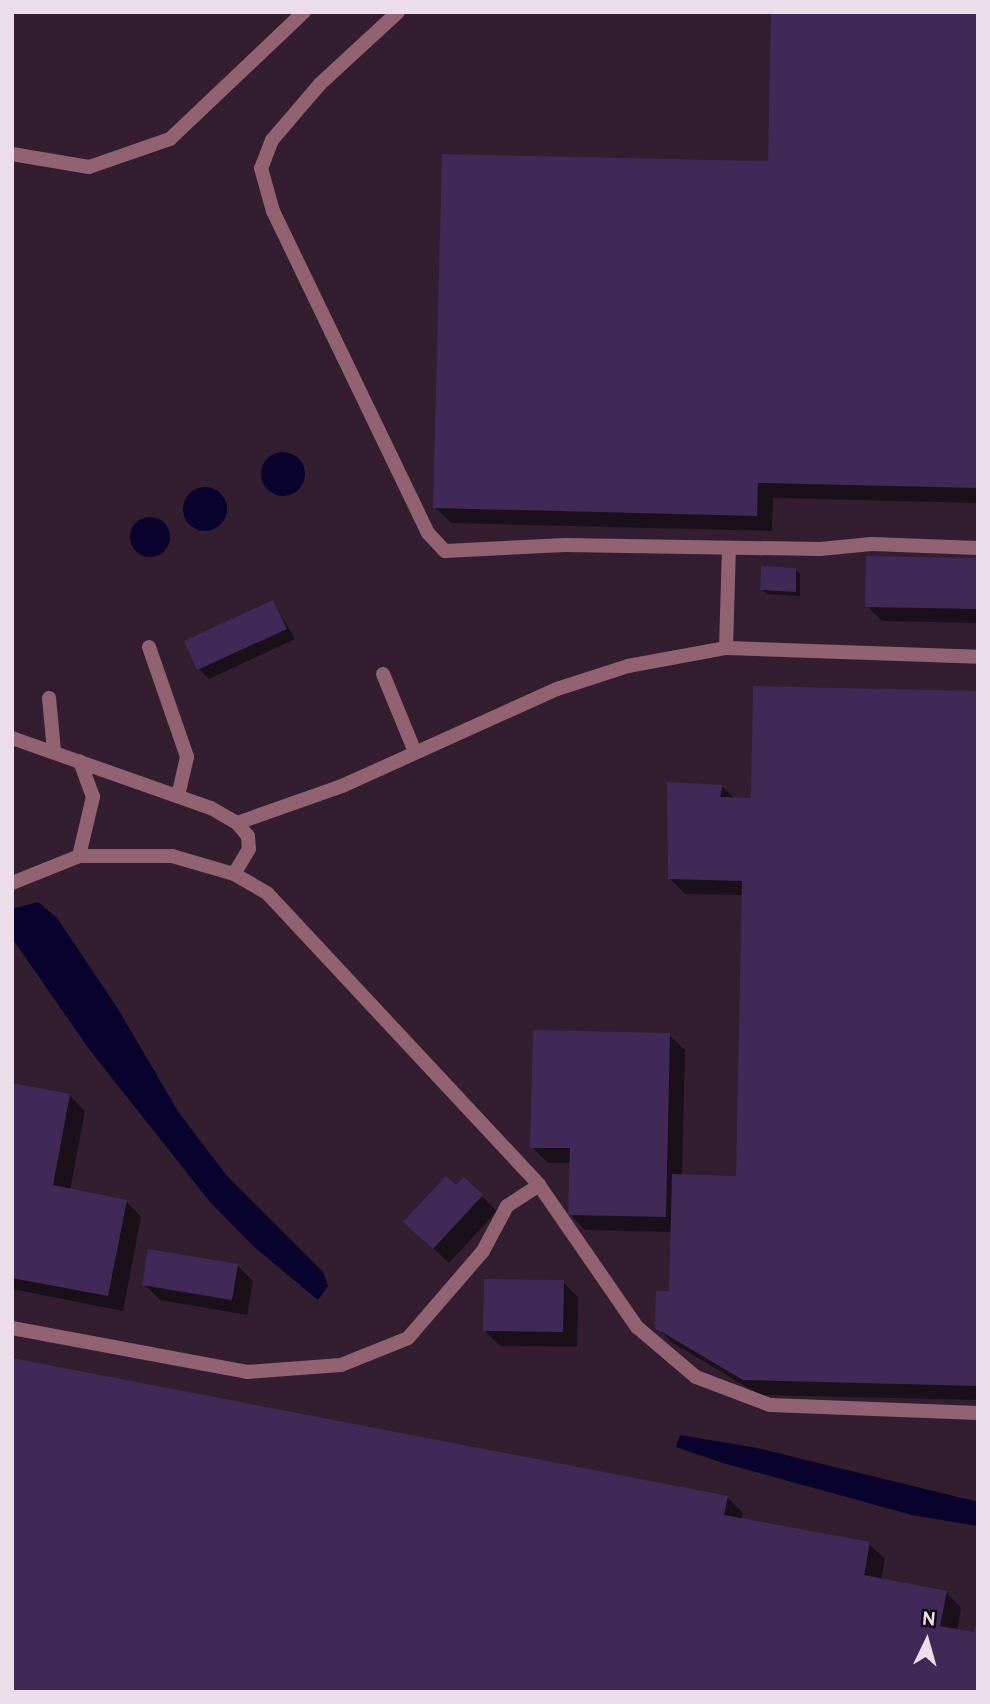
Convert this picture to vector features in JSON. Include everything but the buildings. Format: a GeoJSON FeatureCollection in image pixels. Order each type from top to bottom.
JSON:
{"type":"FeatureCollection","features":[{"type":"Feature","properties":{"kind":"lane"},"geometry":{"type":"LineString","coordinates":[[12,153],[89,167],[170,139],[304,12]]}},
{"type":"Feature","properties":{"kind":"lane"},"geometry":{"type":"LineString","coordinates":[[398,12],[320,84],[272,140],[261,168],[273,211],[428,533],[444,551],[565,545],[820,549],[872,544],[978,548]]}},
{"type":"Feature","properties":{"kind":"lane"},"geometry":{"type":"LineString","coordinates":[[726,648],[729,548]]}},
{"type":"Feature","properties":{"kind":"lane"},"geometry":{"type":"LineString","coordinates":[[149,647],[187,757],[178,796]]}},
{"type":"Feature","properties":{"kind":"lane"},"geometry":{"type":"LineString","coordinates":[[237,822],[313,798],[556,689],[628,666],[726,648],[978,656]]}},
{"type":"Feature","properties":{"kind":"lane"},"geometry":{"type":"LineString","coordinates":[[383,674],[415,752]]}},
{"type":"Feature","properties":{"kind":"lane"},"geometry":{"type":"LineString","coordinates":[[49,698],[54,751]]}},
{"type":"Feature","properties":{"kind":"lane"},"geometry":{"type":"LineString","coordinates":[[12,738],[178,796],[237,822],[248,836],[249,849],[234,874]]}},
{"type":"Feature","properties":{"kind":"lane"},"geometry":{"type":"LineString","coordinates":[[79,856],[93,797],[80,761]]}},
{"type":"Feature","properties":{"kind":"lane"},"geometry":{"type":"LineString","coordinates":[[12,883],[79,856],[172,856],[234,874],[268,894],[539,1185],[637,1327],[696,1377],[769,1405],[978,1413]]}},
{"type":"Feature","properties":{"kind":"lane"},"geometry":{"type":"LineString","coordinates":[[12,1328],[247,1372],[341,1365],[408,1338],[483,1251],[507,1206],[539,1185]]}},
{"type":"Feature","properties":{"kind":"shaded area"},"geometry":{"type":"Polygon","coordinates":[[[283,452],[292,453],[299,458],[304,465],[304,483],[299,490],[292,495],[283,496],[274,495],[267,490],[262,483],[261,474],[262,465],[267,458],[274,453],[283,452]]]}},
{"type":"Feature","properties":{"kind":"shaded area"},"geometry":{"type":"Polygon","coordinates":[[[205,487],[220,494],[227,509],[220,524],[205,531],[190,524],[183,509],[190,494],[205,487]]]}},
{"type":"Feature","properties":{"kind":"shaded area"},"geometry":{"type":"Polygon","coordinates":[[[150,517],[158,518],[164,523],[169,529],[169,545],[164,551],[158,556],[150,557],[142,556],[136,551],[131,545],[130,537],[131,529],[136,523],[142,518],[150,517]]]}},
{"type":"Feature","properties":{"kind":"shaded area"},"geometry":{"type":"Polygon","coordinates":[[[38,902],[57,918],[118,1009],[179,1113],[227,1176],[323,1272],[328,1286],[318,1300],[253,1246],[210,1202],[89,1049],[12,938],[12,909],[38,902]]]}},
{"type":"Feature","properties":{"kind":"shaded area"},"geometry":{"type":"Polygon","coordinates":[[[680,1435],[757,1448],[978,1502],[978,1526],[912,1515],[723,1463],[676,1447],[680,1435]]]}}]}
